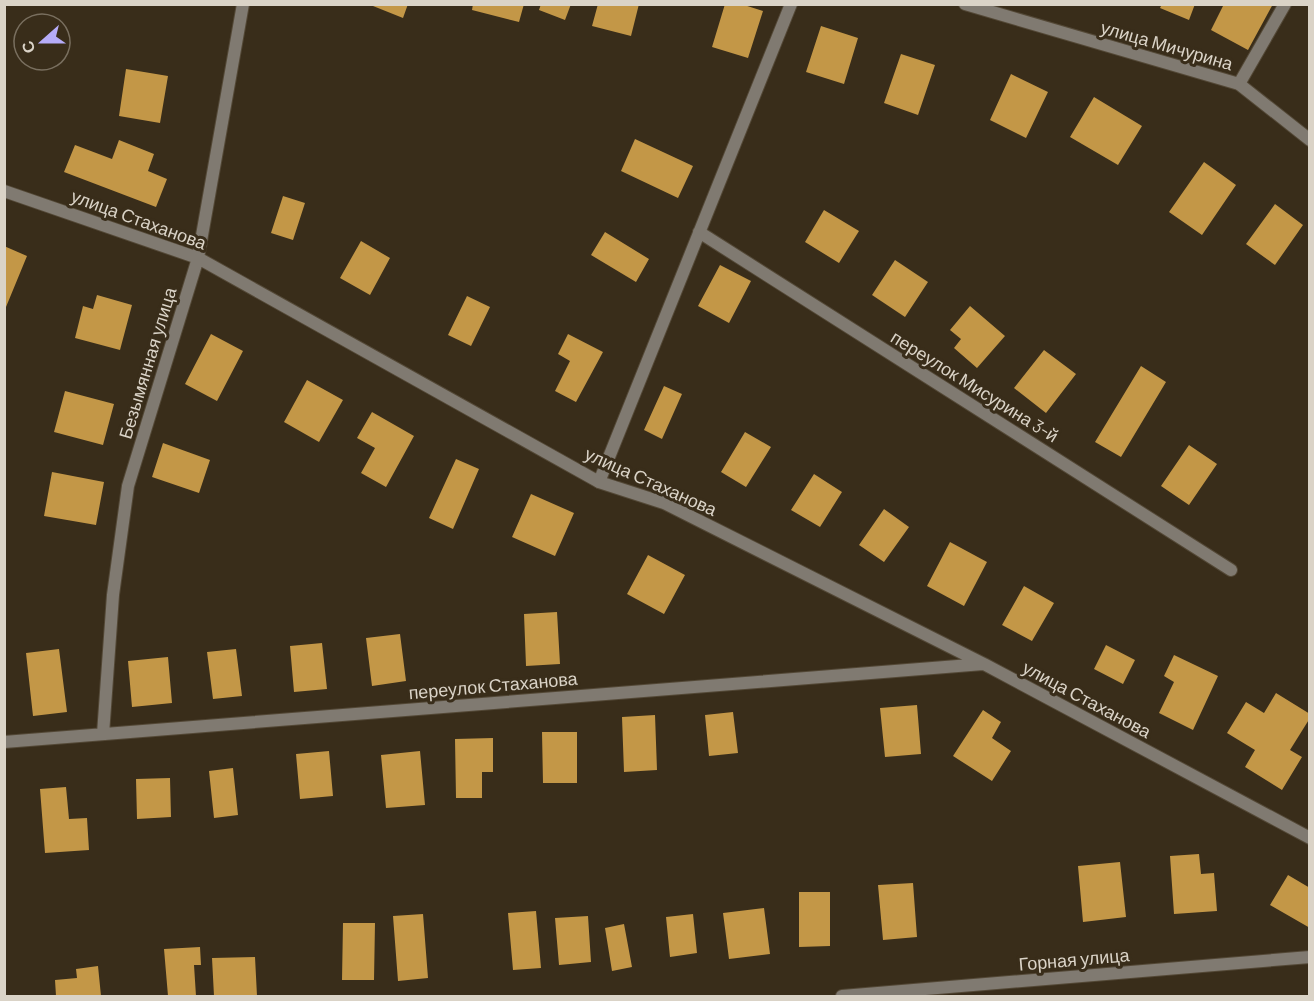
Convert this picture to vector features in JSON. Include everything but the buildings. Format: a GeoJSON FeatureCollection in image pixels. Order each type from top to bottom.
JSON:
{"type":"FeatureCollection","features":[{"type":"Feature","properties":{"kind":"street","name":"Безымянная улица"},"geometry":{"type":"LineString","coordinates":[[103,734],[113,595],[128,486],[198,258],[243,4]]}},
{"type":"Feature","properties":{"kind":"street"},"geometry":{"type":"LineString","coordinates":[[599,482],[791,4]]}},
{"type":"Feature","properties":{"kind":"street","name":"улица Мичурина"},"geometry":{"type":"LineString","coordinates":[[965,4],[1239,84],[1310,140]]}},
{"type":"Feature","properties":{"kind":"street"},"geometry":{"type":"LineString","coordinates":[[1239,84],[1285,4]]}},
{"type":"Feature","properties":{"kind":"street","name":"улица Стаханова"},"geometry":{"type":"LineString","coordinates":[[4,191],[198,258],[599,482],[664,503],[984,664],[1308,834]]}},
{"type":"Feature","properties":{"kind":"street","name":"переулок Мисурина 3-й"},"geometry":{"type":"LineString","coordinates":[[699,232],[1231,570]]}},
{"type":"Feature","properties":{"kind":"street","name":"переулок Стаханова"},"geometry":{"type":"LineString","coordinates":[[4,742],[984,664]]}},
{"type":"Feature","properties":{"kind":"street","name":"Горная улица"},"geometry":{"type":"LineString","coordinates":[[842,996],[1310,957]]}}]}
